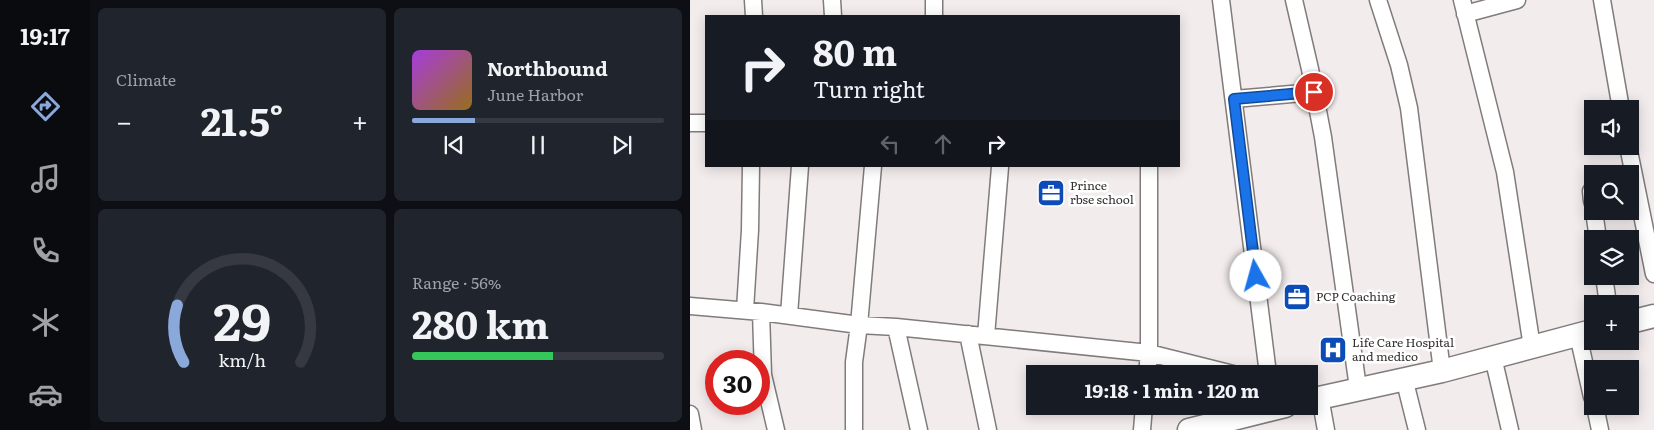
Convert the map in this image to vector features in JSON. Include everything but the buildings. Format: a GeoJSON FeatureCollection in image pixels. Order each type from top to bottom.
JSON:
{"type":"FeatureCollection","features":[{"type":"Feature","properties":{"kind":"street"},"geometry":{"type":"LineString","coordinates":[[753,0],[754,15]]}},
{"type":"Feature","properties":{"kind":"street"},"geometry":{"type":"LineString","coordinates":[[832,0],[833,15]]}},
{"type":"Feature","properties":{"kind":"street"},"geometry":{"type":"LineString","coordinates":[[934,0],[934,15]]}},
{"type":"Feature","properties":{"kind":"street"},"geometry":{"type":"LineString","coordinates":[[1221,0],[1267,365]]}},
{"type":"Feature","properties":{"kind":"street"},"geometry":{"type":"LineString","coordinates":[[1294,0],[1323,137],[1358,388]]}},
{"type":"Feature","properties":{"kind":"street"},"geometry":{"type":"LineString","coordinates":[[1378,0],[1400,65],[1409,108],[1442,371]]}},
{"type":"Feature","properties":{"kind":"street"},"geometry":{"type":"LineString","coordinates":[[1517,0],[1463,7],[1488,97],[1505,172],[1532,347]]}},
{"type":"Feature","properties":{"kind":"street"},"geometry":{"type":"LineString","coordinates":[[1602,0],[1619,100]]}},
{"type":"Feature","properties":{"kind":"street"},"geometry":{"type":"LineString","coordinates":[[1234,99],[1314,92]]}},
{"type":"Feature","properties":{"kind":"street"},"geometry":{"type":"LineString","coordinates":[[690,123],[705,122]]}},
{"type":"Feature","properties":{"kind":"street"},"geometry":{"type":"LineString","coordinates":[[1630,155],[1654,274]]}},
{"type":"Feature","properties":{"kind":"street"},"geometry":{"type":"LineString","coordinates":[[751,167],[750,230],[753,311],[763,375],[776,430]]}},
{"type":"Feature","properties":{"kind":"street"},"geometry":{"type":"LineString","coordinates":[[789,315],[800,167]]}},
{"type":"Feature","properties":{"kind":"street"},"geometry":{"type":"LineString","coordinates":[[854,430],[854,362],[873,167]]}},
{"type":"Feature","properties":{"kind":"street"},"geometry":{"type":"LineString","coordinates":[[986,336],[1000,167]]}},
{"type":"Feature","properties":{"kind":"street"},"geometry":{"type":"LineString","coordinates":[[1148,365],[1150,167]]}},
{"type":"Feature","properties":{"kind":"street"},"geometry":{"type":"LineString","coordinates":[[690,306],[789,315],[859,325],[896,327],[1149,353],[1197,365]]}},
{"type":"Feature","properties":{"kind":"street"},"geometry":{"type":"LineString","coordinates":[[1639,320],[1654,316]]}},
{"type":"Feature","properties":{"kind":"street"},"geometry":{"type":"LineString","coordinates":[[896,327],[919,430]]}},
{"type":"Feature","properties":{"kind":"street"},"geometry":{"type":"LineString","coordinates":[[1318,397],[1442,371],[1584,333]]}},
{"type":"Feature","properties":{"kind":"street"},"geometry":{"type":"LineString","coordinates":[[968,334],[988,430]]}},
{"type":"Feature","properties":{"kind":"street"},"geometry":{"type":"LineString","coordinates":[[1493,357],[1510,430]]}},
{"type":"Feature","properties":{"kind":"street"},"geometry":{"type":"LineString","coordinates":[[1404,378],[1417,430]]}},
{"type":"Feature","properties":{"kind":"street"},"geometry":{"type":"LineString","coordinates":[[1318,407],[1326,430]]}},
{"type":"Feature","properties":{"kind":"street"},"geometry":{"type":"LineString","coordinates":[[690,414],[693,430]]}},
{"type":"Feature","properties":{"kind":"street"},"geometry":{"type":"LineString","coordinates":[[1142,430],[1143,415]]}},
{"type":"Feature","properties":{"kind":"street"},"geometry":{"type":"LineString","coordinates":[[1189,430],[1249,415]]}},
{"type":"Feature","properties":{"kind":"street"},"geometry":{"type":"LineString","coordinates":[[1597,415],[1600,430]]}},
{"type":"Feature","properties":{"kind":"place","name":"Prince rbse school"},"geometry":{"type":"Point","coordinates":[1051,193]}},
{"type":"Feature","properties":{"kind":"place","name":"PCP Coaching"},"geometry":{"type":"Point","coordinates":[1297,297]}},
{"type":"Feature","properties":{"kind":"place","name":"Life Care Hospital and medico"},"geometry":{"type":"Point","coordinates":[1333,350]}},
{"type":"Feature","properties":{"kind":"route"},"geometry":{"type":"LineString","coordinates":[[1256,276],[1234,99],[1314,92]]}}]}
